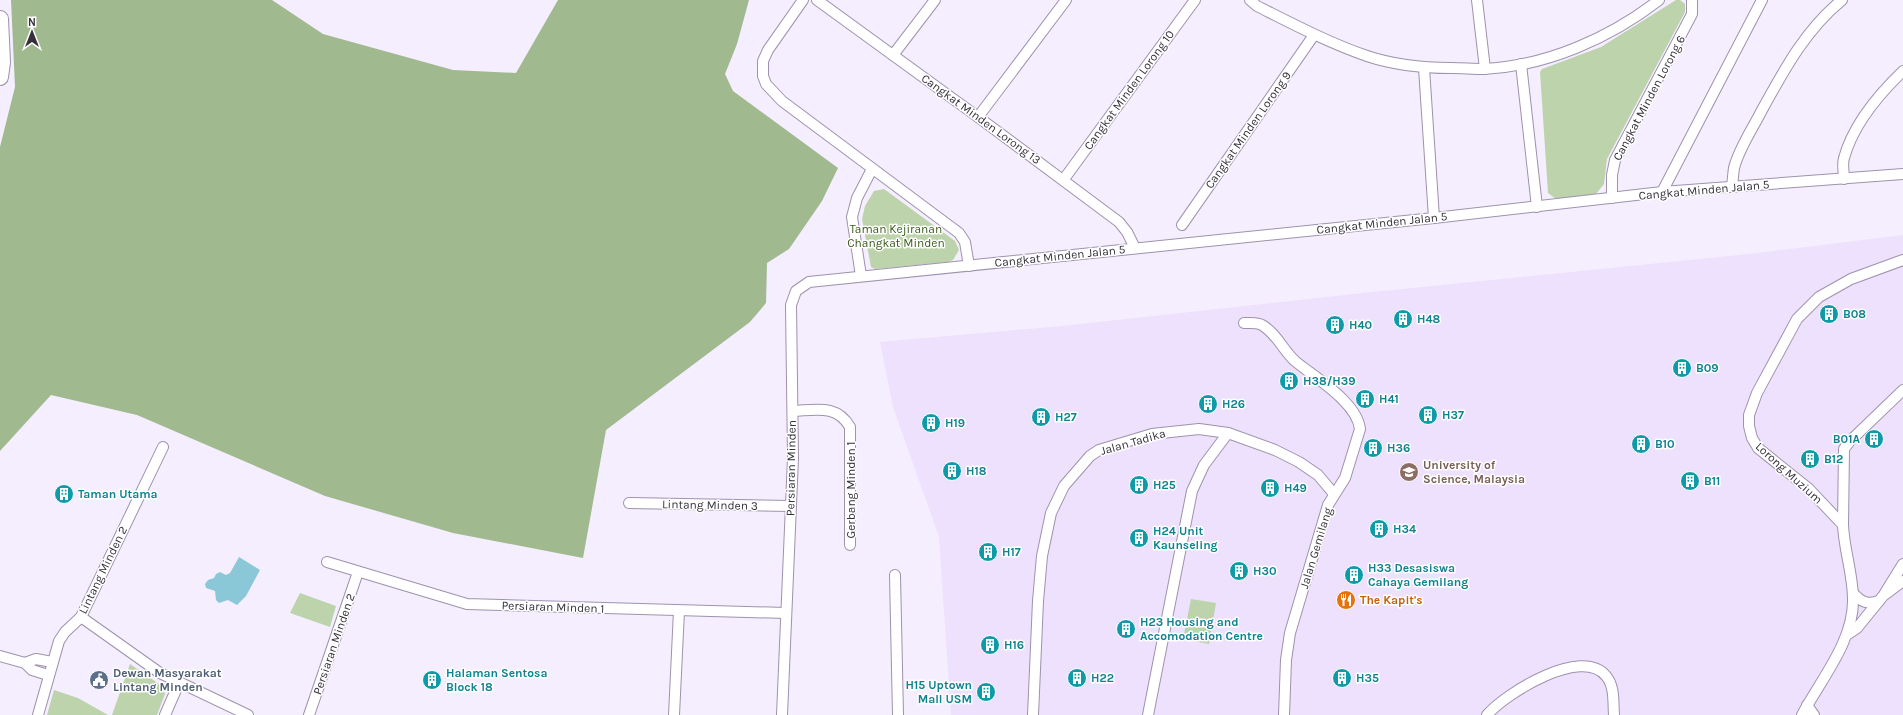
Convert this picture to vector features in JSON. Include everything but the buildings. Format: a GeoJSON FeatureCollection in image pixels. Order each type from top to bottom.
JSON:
{"type":"FeatureCollection","features":[{"type":"Feature","properties":{"kind":"main road"},"geometry":{"type":"LineString","coordinates":[[0,19],[2,62],[0,77]]}},
{"type":"Feature","properties":{"kind":"street"},"geometry":{"type":"LineString","coordinates":[[804,0],[768,50],[763,61],[763,76],[766,84],[782,101],[959,233],[965,242],[968,266]]}},
{"type":"Feature","properties":{"kind":"street","name":"Cangkat Minden Lorong 13"},"geometry":{"type":"LineString","coordinates":[[817,0],[1064,179],[1119,222],[1127,232],[1135,248]]}},
{"type":"Feature","properties":{"kind":"street"},"geometry":{"type":"LineString","coordinates":[[893,55],[935,0]]}},
{"type":"Feature","properties":{"kind":"street"},"geometry":{"type":"LineString","coordinates":[[978,117],[1066,0]]}},
{"type":"Feature","properties":{"kind":"street","name":"Cangkat Minden Lorong 10"},"geometry":{"type":"LineString","coordinates":[[1064,179],[1195,0]]}},
{"type":"Feature","properties":{"kind":"street"},"geometry":{"type":"LineString","coordinates":[[1250,0],[1258,6],[1314,35],[1368,56],[1424,68],[1485,69],[1520,64],[1590,42],[1617,28],[1659,0]]}},
{"type":"Feature","properties":{"kind":"street"},"geometry":{"type":"LineString","coordinates":[[1478,0],[1485,69]]}},
{"type":"Feature","properties":{"kind":"street","name":"Cangkat Minden Lorong 6"},"geometry":{"type":"LineString","coordinates":[[1612,198],[1612,175],[1615,160],[1692,14],[1692,0]]}},
{"type":"Feature","properties":{"kind":"street"},"geometry":{"type":"LineString","coordinates":[[1662,192],[1762,0]]}},
{"type":"Feature","properties":{"kind":"street"},"geometry":{"type":"LineString","coordinates":[[1732,186],[1734,168],[1786,66],[1808,35],[1829,10],[1842,0]]}},
{"type":"Feature","properties":{"kind":"street","name":"Cangkat Minden Lorong 9"},"geometry":{"type":"LineString","coordinates":[[1182,225],[1314,35]]}},
{"type":"Feature","properties":{"kind":"street"},"geometry":{"type":"LineString","coordinates":[[1520,64],[1537,207]]}},
{"type":"Feature","properties":{"kind":"street"},"geometry":{"type":"LineString","coordinates":[[1424,68],[1434,218]]}},
{"type":"Feature","properties":{"kind":"street"},"geometry":{"type":"LineString","coordinates":[[1844,179],[1844,159],[1857,129],[1870,108],[1903,71]]}},
{"type":"Feature","properties":{"kind":"street"},"geometry":{"type":"LineString","coordinates":[[861,276],[852,217],[857,198],[872,169]]}},
{"type":"Feature","properties":{"kind":"street","name":"Cangkat Minden Jalan 5"},"geometry":{"type":"LineString","coordinates":[[861,276],[1434,218],[1662,192],[1903,174]]}},
{"type":"Feature","properties":{"kind":"street","name":"Lorong Muzium"},"geometry":{"type":"LineString","coordinates":[[1844,525],[1809,489],[1758,448],[1752,438],[1749,426],[1749,415],[1756,392],[1789,332],[1797,319],[1818,297],[1851,279],[1903,260]]}},
{"type":"Feature","properties":{"kind":"street","name":"Persiaran Minden"},"geometry":{"type":"LineString","coordinates":[[782,715],[785,613],[791,506],[793,411],[791,305],[793,295],[809,282],[861,276]]}},
{"type":"Feature","properties":{"kind":"street","name":"Jalan Gemilang"},"geometry":{"type":"LineString","coordinates":[[1244,323],[1256,323],[1264,326],[1279,340],[1296,361],[1328,385],[1358,421],[1360,429],[1345,478],[1328,505],[1290,632],[1286,660],[1284,715]]}},
{"type":"Feature","properties":{"kind":"street"},"geometry":{"type":"LineString","coordinates":[[1802,715],[1848,634],[1852,616],[1853,593],[1844,539],[1844,450],[1850,441],[1903,390]]}},
{"type":"Feature","properties":{"kind":"street","name":"Gerbang Minden 1"},"geometry":{"type":"LineString","coordinates":[[793,411],[832,411],[842,416],[850,427],[850,545]]}},
{"type":"Feature","properties":{"kind":"street","name":"Jalan Tadika"},"geometry":{"type":"LineString","coordinates":[[1033,715],[1042,556],[1051,513],[1064,486],[1090,456],[1099,450],[1152,434],[1175,430],[1199,429],[1228,433],[1275,450],[1299,462],[1318,475],[1334,494]]}},
{"type":"Feature","properties":{"kind":"street"},"geometry":{"type":"LineString","coordinates":[[1148,715],[1192,491],[1199,473],[1228,433]]}},
{"type":"Feature","properties":{"kind":"street","name":"Lintang Minden 2"},"geometry":{"type":"LineString","coordinates":[[38,715],[58,641],[81,617],[163,447]]}},
{"type":"Feature","properties":{"kind":"street","name":"Lintang Minden 3"},"geometry":{"type":"LineString","coordinates":[[629,504],[791,506]]}},
{"type":"Feature","properties":{"kind":"street","name":"Persiaran Minden 1"},"geometry":{"type":"LineString","coordinates":[[327,562],[467,604],[785,613]]}},
{"type":"Feature","properties":{"kind":"street"},"geometry":{"type":"LineString","coordinates":[[1848,634],[1857,628],[1881,598],[1903,564]]}},
{"type":"Feature","properties":{"kind":"street","name":"Persiaran Minden 2"},"geometry":{"type":"LineString","coordinates":[[309,715],[358,572]]}},
{"type":"Feature","properties":{"kind":"street"},"geometry":{"type":"LineString","coordinates":[[895,575],[898,715]]}},
{"type":"Feature","properties":{"kind":"street"},"geometry":{"type":"LineString","coordinates":[[1853,593],[1865,602],[1871,604],[1903,582]]}},
{"type":"Feature","properties":{"kind":"street"},"geometry":{"type":"LineString","coordinates":[[674,715],[679,611]]}},
{"type":"Feature","properties":{"kind":"street"},"geometry":{"type":"LineString","coordinates":[[81,617],[160,673],[248,715]]}},
{"type":"Feature","properties":{"kind":"street"},"geometry":{"type":"LineString","coordinates":[[0,656],[25,663],[32,670],[48,675]]}},
{"type":"Feature","properties":{"kind":"street"},"geometry":{"type":"LineString","coordinates":[[25,663],[36,659],[52,662]]}},
{"type":"Feature","properties":{"kind":"street"},"geometry":{"type":"LineString","coordinates":[[1487,715],[1505,698],[1551,674],[1581,666],[1591,666],[1600,670],[1607,676],[1612,691],[1614,715]]}},
{"type":"Feature","properties":{"kind":"street"},"geometry":{"type":"LineString","coordinates":[[166,715],[179,683]]}},
{"type":"Feature","properties":{"kind":"street"},"geometry":{"type":"LineString","coordinates":[[1807,705],[1814,715]]}},
{"type":"Feature","properties":{"kind":"shaded area","name":"University of Science, Malaysia"},"geometry":{"type":"Polygon","coordinates":[[[1903,235],[1903,715],[951,715],[939,537],[893,407],[880,342],[1062,326],[1363,293],[1749,254],[1903,235]]]}},
{"type":"Feature","properties":{"kind":"green space"},"geometry":{"type":"Polygon","coordinates":[[[11,0],[272,0],[323,34],[453,70],[516,73],[558,0],[749,0],[737,44],[725,74],[733,91],[838,168],[822,201],[789,249],[767,263],[766,303],[750,322],[606,430],[583,558],[453,533],[325,496],[137,415],[51,395],[0,451],[0,147],[15,87],[11,0]]]}},
{"type":"Feature","properties":{"kind":"green space"},"geometry":{"type":"Polygon","coordinates":[[[1676,0],[1680,0],[1685,4],[1685,12],[1607,159],[1604,184],[1596,194],[1556,199],[1548,193],[1540,72],[1542,69],[1601,47],[1676,0]]]}},
{"type":"Feature","properties":{"kind":"green space","name":"Taman Kejiranan Changkat Minden"},"geometry":{"type":"Polygon","coordinates":[[[884,189],[955,241],[959,250],[953,260],[948,262],[875,269],[871,267],[862,219],[865,206],[874,191],[884,189]]]}},
{"type":"Feature","properties":{"kind":"green space"},"geometry":{"type":"Polygon","coordinates":[[[300,593],[336,606],[330,627],[290,613],[300,593]]]}},
{"type":"Feature","properties":{"kind":"green space"},"geometry":{"type":"Polygon","coordinates":[[[1191,599],[1216,603],[1209,644],[1183,639],[1191,599]]]}},
{"type":"Feature","properties":{"kind":"green space"},"geometry":{"type":"Polygon","coordinates":[[[130,664],[162,686],[165,694],[157,715],[112,715],[130,664]]]}},
{"type":"Feature","properties":{"kind":"green space"},"geometry":{"type":"Polygon","coordinates":[[[54,690],[78,698],[108,715],[47,715],[54,690]]]}},
{"type":"Feature","properties":{"kind":"water"},"geometry":{"type":"Polygon","coordinates":[[[239,557],[260,570],[246,596],[237,605],[228,600],[219,603],[216,600],[215,591],[206,588],[205,584],[208,580],[214,578],[216,574],[220,572],[226,575],[230,573],[239,557]]]}},
{"type":"Feature","properties":{"kind":"place","name":"B08"},"geometry":{"type":"Point","coordinates":[1829,314]}},
{"type":"Feature","properties":{"kind":"place","name":"H48"},"geometry":{"type":"Point","coordinates":[1403,319]}},
{"type":"Feature","properties":{"kind":"place","name":"H40"},"geometry":{"type":"Point","coordinates":[1335,325]}},
{"type":"Feature","properties":{"kind":"place","name":"B09"},"geometry":{"type":"Point","coordinates":[1682,368]}},
{"type":"Feature","properties":{"kind":"place","name":"H38/H39"},"geometry":{"type":"Point","coordinates":[1289,381]}},
{"type":"Feature","properties":{"kind":"place","name":"H41"},"geometry":{"type":"Point","coordinates":[1365,399]}},
{"type":"Feature","properties":{"kind":"place","name":"H26"},"geometry":{"type":"Point","coordinates":[1208,404]}},
{"type":"Feature","properties":{"kind":"place","name":"H37"},"geometry":{"type":"Point","coordinates":[1428,415]}},
{"type":"Feature","properties":{"kind":"place","name":"H27"},"geometry":{"type":"Point","coordinates":[1041,417]}},
{"type":"Feature","properties":{"kind":"place","name":"H19"},"geometry":{"type":"Point","coordinates":[931,423]}},
{"type":"Feature","properties":{"kind":"place","name":"B01A"},"geometry":{"type":"Point","coordinates":[1874,439]}},
{"type":"Feature","properties":{"kind":"place","name":"B10"},"geometry":{"type":"Point","coordinates":[1641,444]}},
{"type":"Feature","properties":{"kind":"place","name":"H36"},"geometry":{"type":"Point","coordinates":[1373,448]}},
{"type":"Feature","properties":{"kind":"place","name":"B12"},"geometry":{"type":"Point","coordinates":[1810,459]}},
{"type":"Feature","properties":{"kind":"place","name":"H18"},"geometry":{"type":"Point","coordinates":[952,471]}},
{"type":"Feature","properties":{"kind":"place","name":"University of Science, Malaysia"},"geometry":{"type":"Point","coordinates":[1409,472]}},
{"type":"Feature","properties":{"kind":"place","name":"B11"},"geometry":{"type":"Point","coordinates":[1690,481]}},
{"type":"Feature","properties":{"kind":"place","name":"H25"},"geometry":{"type":"Point","coordinates":[1139,485]}},
{"type":"Feature","properties":{"kind":"place","name":"H49"},"geometry":{"type":"Point","coordinates":[1270,488]}},
{"type":"Feature","properties":{"kind":"place","name":"Taman Utama"},"geometry":{"type":"Point","coordinates":[64,494]}},
{"type":"Feature","properties":{"kind":"place","name":"H34"},"geometry":{"type":"Point","coordinates":[1379,529]}},
{"type":"Feature","properties":{"kind":"place","name":"H24 Unit Kaunseling"},"geometry":{"type":"Point","coordinates":[1139,538]}},
{"type":"Feature","properties":{"kind":"place","name":"H17"},"geometry":{"type":"Point","coordinates":[988,552]}},
{"type":"Feature","properties":{"kind":"place","name":"H30"},"geometry":{"type":"Point","coordinates":[1239,571]}},
{"type":"Feature","properties":{"kind":"place","name":"H33 Desasiswa Cahaya Gemilang"},"geometry":{"type":"Point","coordinates":[1354,575]}},
{"type":"Feature","properties":{"kind":"place","name":"The Kapit's"},"geometry":{"type":"Point","coordinates":[1346,600]}},
{"type":"Feature","properties":{"kind":"place","name":"H23 Housing and Accomodation Centre"},"geometry":{"type":"Point","coordinates":[1126,629]}},
{"type":"Feature","properties":{"kind":"place","name":"H16"},"geometry":{"type":"Point","coordinates":[990,645]}},
{"type":"Feature","properties":{"kind":"place","name":"H22"},"geometry":{"type":"Point","coordinates":[1077,678]}},
{"type":"Feature","properties":{"kind":"place","name":"H35"},"geometry":{"type":"Point","coordinates":[1342,678]}},
{"type":"Feature","properties":{"kind":"place","name":"Dewan Masyarakat Lintang Minden"},"geometry":{"type":"Point","coordinates":[99,680]}},
{"type":"Feature","properties":{"kind":"place","name":"Halaman Sentosa Block 18"},"geometry":{"type":"Point","coordinates":[432,680]}},
{"type":"Feature","properties":{"kind":"place","name":"H15 Uptown Mall USM"},"geometry":{"type":"Point","coordinates":[986,692]}}]}
